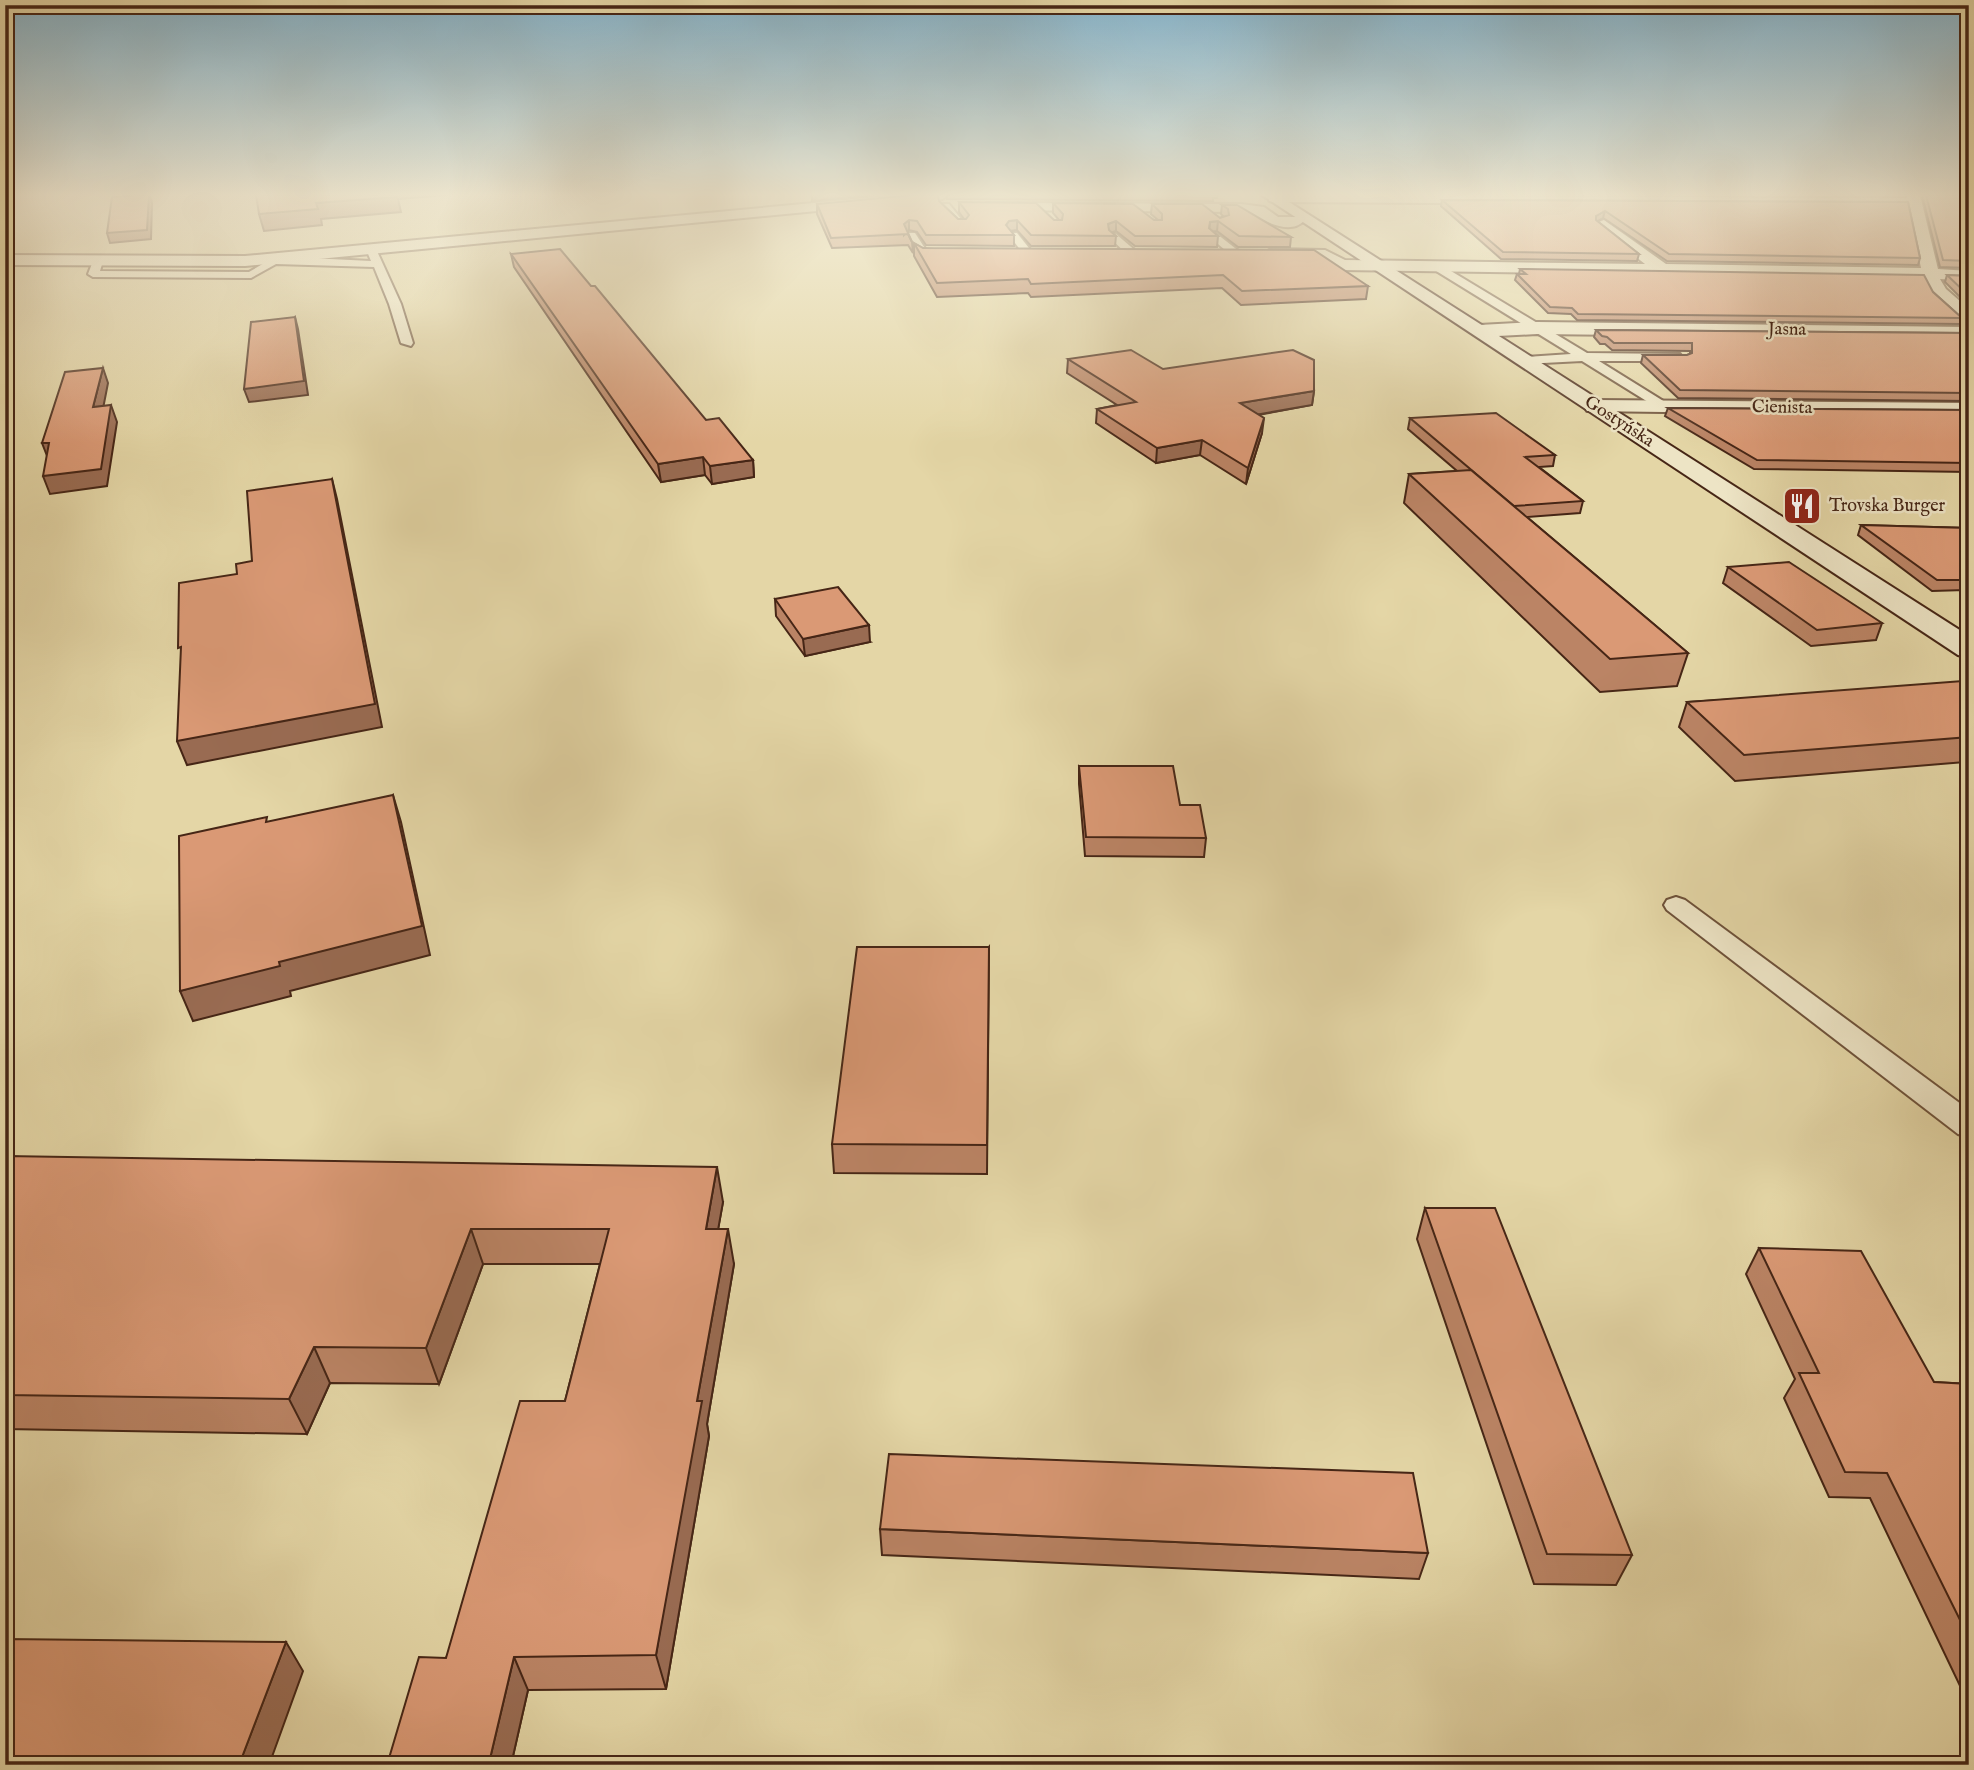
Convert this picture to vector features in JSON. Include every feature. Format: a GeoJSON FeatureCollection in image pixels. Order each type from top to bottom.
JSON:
{"type":"FeatureCollection","features":[{"type":"Feature","properties":{"kind":"street","name":"Gostyńska"},"geometry":{"type":"LineString","coordinates":[[1397,278],[1969,649]]}},
{"type":"Feature","properties":{"kind":"street"},"geometry":{"type":"LineString","coordinates":[[1932,278],[1939,292],[1969,318]]}},
{"type":"Feature","properties":{"kind":"street","name":"Jasna"},"geometry":{"type":"LineString","coordinates":[[1479,331],[1537,328],[1969,333]]}},
{"type":"Feature","properties":{"kind":"street","name":"Cienista"},"geometry":{"type":"LineString","coordinates":[[1594,406],[1969,410]]}},
{"type":"Feature","properties":{"kind":"lane"},"geometry":{"type":"LineString","coordinates":[[383,278],[407,343]]}},
{"type":"Feature","properties":{"kind":"lane"},"geometry":{"type":"LineString","coordinates":[[1454,278],[1666,407]]}},
{"type":"Feature","properties":{"kind":"lane"},"geometry":{"type":"LineString","coordinates":[[1526,361],[1585,357],[1684,356]]}},
{"type":"Feature","properties":{"kind":"lane"},"geometry":{"type":"LineString","coordinates":[[1676,905],[1969,1126]]}},
{"type":"Feature","properties":{"kind":"building"},"geometry":{"type":"Polygon","coordinates":[[[528,278],[584,278],[591,286],[595,286],[706,420],[719,418],[753,460],[710,466],[703,457],[658,464],[528,278]]]}},
{"type":"Feature","properties":{"kind":"building"},"geometry":{"type":"Polygon","coordinates":[[[934,278],[1168,278],[1031,284],[1028,279],[937,283],[934,278]]]}},
{"type":"Feature","properties":{"kind":"building"},"geometry":{"type":"Polygon","coordinates":[[[1226,278],[1355,278],[1368,286],[1242,291],[1226,278]]]}},
{"type":"Feature","properties":{"kind":"building"},"geometry":{"type":"Polygon","coordinates":[[[1521,278],[1925,278],[1933,292],[1962,318],[1578,314],[1572,308],[1550,307],[1521,278]]]}},
{"type":"Feature","properties":{"kind":"building"},"geometry":{"type":"Polygon","coordinates":[[[1950,278],[1969,278],[1969,296],[1950,278]]]}},
{"type":"Feature","properties":{"kind":"building"},"geometry":{"type":"Polygon","coordinates":[[[295,317],[304,381],[244,389],[251,322],[295,317]]]}},
{"type":"Feature","properties":{"kind":"building"},"geometry":{"type":"Polygon","coordinates":[[[1596,330],[1969,333],[1969,393],[1680,390],[1643,355],[1687,355],[1692,353],[1692,343],[1614,343],[1596,330]]]}},
{"type":"Feature","properties":{"kind":"building"},"geometry":{"type":"Polygon","coordinates":[[[1131,350],[1163,369],[1293,350],[1314,360],[1314,391],[1240,403],[1264,418],[1248,468],[1202,440],[1157,448],[1097,409],[1136,402],[1068,359],[1131,350]]]}},
{"type":"Feature","properties":{"kind":"building"},"geometry":{"type":"Polygon","coordinates":[[[103,368],[93,407],[111,405],[101,469],[43,476],[49,443],[42,443],[65,372],[103,368]]]}},
{"type":"Feature","properties":{"kind":"building"},"geometry":{"type":"Polygon","coordinates":[[[1668,408],[1969,410],[1969,463],[1757,460],[1668,408]]]}},
{"type":"Feature","properties":{"kind":"building"},"geometry":{"type":"Polygon","coordinates":[[[1496,413],[1555,455],[1525,457],[1583,501],[1514,506],[1410,418],[1496,413]]]}},
{"type":"Feature","properties":{"kind":"building"},"geometry":{"type":"Polygon","coordinates":[[[1471,470],[1688,653],[1610,659],[1409,474],[1471,470]]]}},
{"type":"Feature","properties":{"kind":"building"},"geometry":{"type":"Polygon","coordinates":[[[332,479],[375,704],[177,741],[181,647],[178,648],[179,583],[237,574],[236,564],[252,561],[247,491],[332,479]]]}},
{"type":"Feature","properties":{"kind":"building"},"geometry":{"type":"Polygon","coordinates":[[[1861,525],[1969,528],[1969,580],[1937,580],[1861,525]]]}},
{"type":"Feature","properties":{"kind":"building"},"geometry":{"type":"Polygon","coordinates":[[[1789,562],[1882,623],[1817,630],[1728,567],[1789,562]]]}},
{"type":"Feature","properties":{"kind":"building"},"geometry":{"type":"Polygon","coordinates":[[[838,587],[869,625],[803,639],[775,599],[838,587]]]}},
{"type":"Feature","properties":{"kind":"building"},"geometry":{"type":"Polygon","coordinates":[[[1963,681],[1969,685],[1969,737],[1744,755],[1687,702],[1963,681]]]}},
{"type":"Feature","properties":{"kind":"building"},"geometry":{"type":"Polygon","coordinates":[[[1079,766],[1173,766],[1180,805],[1200,805],[1206,838],[1086,837],[1079,766]]]}},
{"type":"Feature","properties":{"kind":"building"},"geometry":{"type":"Polygon","coordinates":[[[393,795],[422,926],[279,962],[280,966],[180,991],[179,836],[267,817],[266,822],[393,795]]]}},
{"type":"Feature","properties":{"kind":"building"},"geometry":{"type":"Polygon","coordinates":[[[857,947],[989,947],[987,1145],[832,1144],[857,947]]]}},
{"type":"Feature","properties":{"kind":"building"},"geometry":{"type":"Polygon","coordinates":[[[5,1156],[717,1167],[706,1229],[728,1229],[697,1401],[702,1401],[656,1655],[514,1657],[489,1763],[387,1765],[419,1657],[446,1658],[520,1401],[565,1401],[609,1229],[471,1229],[426,1348],[314,1347],[289,1399],[5,1395],[5,1156]]]}},
{"type":"Feature","properties":{"kind":"building"},"geometry":{"type":"Polygon","coordinates":[[[1425,1208],[1495,1208],[1632,1555],[1547,1554],[1425,1208]]]}},
{"type":"Feature","properties":{"kind":"building"},"geometry":{"type":"Polygon","coordinates":[[[1759,1248],[1861,1251],[1934,1382],[1969,1384],[1969,1638],[1887,1473],[1845,1472],[1799,1373],[1819,1373],[1759,1248]]]}},
{"type":"Feature","properties":{"kind":"building"},"geometry":{"type":"Polygon","coordinates":[[[889,1454],[1413,1473],[1428,1553],[880,1529],[889,1454]]]}},
{"type":"Feature","properties":{"kind":"building"},"geometry":{"type":"Polygon","coordinates":[[[5,1639],[286,1642],[239,1765],[5,1765],[5,1639]]]}},
{"type":"Feature","properties":{"kind":"place","name":"Trovska Burger"},"geometry":{"type":"Point","coordinates":[1802,506]}}]}
